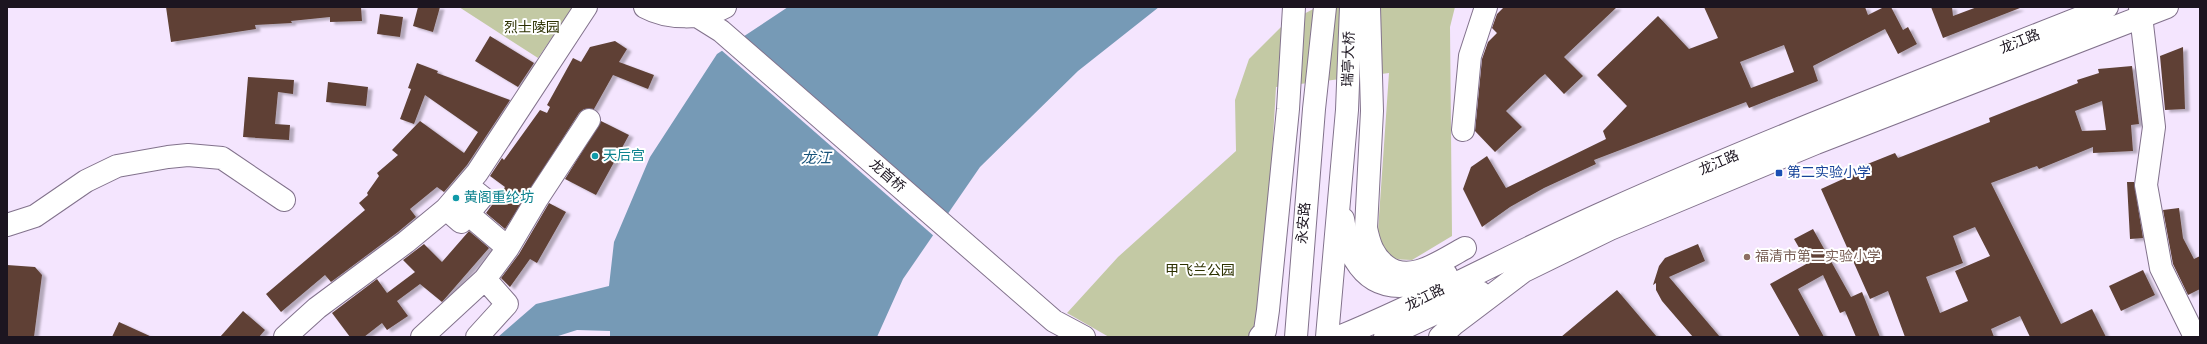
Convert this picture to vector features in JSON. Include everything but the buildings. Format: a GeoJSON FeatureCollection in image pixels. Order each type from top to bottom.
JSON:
{"type":"FeatureCollection","features":[{"type":"Feature","properties":{"kind":"main road"},"geometry":{"type":"LineString","coordinates":[[293,335],[317,308],[406,242],[446,209],[477,173],[586,7]]}},
{"type":"Feature","properties":{"kind":"main road"},"geometry":{"type":"LineString","coordinates":[[645,7],[656,13],[697,16],[717,11],[725,7]]}},
{"type":"Feature","properties":{"kind":"main road"},"geometry":{"type":"LineString","coordinates":[[1260,337],[1265,331],[1268,310],[1288,109],[1294,7]]}},
{"type":"Feature","properties":{"kind":"main road","name":"瑞亭大桥"},"geometry":{"type":"LineString","coordinates":[[1314,109],[1325,7]]}},
{"type":"Feature","properties":{"kind":"main road","name":"瑞亭大桥"},"geometry":{"type":"LineString","coordinates":[[1339,204],[1347,110],[1351,7]]}},
{"type":"Feature","properties":{"kind":"main road"},"geometry":{"type":"LineString","coordinates":[[1369,7],[1372,111],[1366,228],[1370,246],[1381,262],[1393,271],[1404,274],[1420,271],[1465,248]]}},
{"type":"Feature","properties":{"kind":"main road"},"geometry":{"type":"LineString","coordinates":[[1463,130],[1470,56],[1486,7]]}},
{"type":"Feature","properties":{"kind":"main road","name":"龙江路"},"geometry":{"type":"LineString","coordinates":[[1339,337],[1382,319],[1604,212],[1810,123],[2107,7]]}},
{"type":"Feature","properties":{"kind":"main road","name":"龙江路"},"geometry":{"type":"LineString","coordinates":[[1440,337],[1454,324],[1524,271],[1610,229],[1816,142],[2140,12],[2167,7]]}},
{"type":"Feature","properties":{"kind":"main road"},"geometry":{"type":"LineString","coordinates":[[2140,12],[2154,127],[2146,185],[2161,268],[2196,337]]}},
{"type":"Feature","properties":{"kind":"main road","name":"龙首桥"},"geometry":{"type":"LineString","coordinates":[[697,16],[1054,329],[1084,337]]}},
{"type":"Feature","properties":{"kind":"main road","name":"永安路"},"geometry":{"type":"LineString","coordinates":[[1296,337],[1314,109]]}},
{"type":"Feature","properties":{"kind":"main road"},"geometry":{"type":"LineString","coordinates":[[422,337],[485,279],[508,248],[537,199],[589,120]]}},
{"type":"Feature","properties":{"kind":"main road"},"geometry":{"type":"LineString","coordinates":[[7,225],[35,216],[86,181],[117,166],[175,156],[222,158],[284,200]]}},
{"type":"Feature","properties":{"kind":"main road"},"geometry":{"type":"LineString","coordinates":[[446,209],[461,222],[468,214],[482,197],[467,185]]}},
{"type":"Feature","properties":{"kind":"main road"},"geometry":{"type":"LineString","coordinates":[[1339,204],[1351,252],[1363,270],[1378,281],[1397,287],[1423,284],[1454,271],[1485,269]]}},
{"type":"Feature","properties":{"kind":"main road"},"geometry":{"type":"LineString","coordinates":[[1327,337],[1339,204]]}},
{"type":"Feature","properties":{"kind":"main road"},"geometry":{"type":"LineString","coordinates":[[468,214],[508,248]]}},
{"type":"Feature","properties":{"kind":"main road"},"geometry":{"type":"LineString","coordinates":[[1385,337],[1524,271]]}},
{"type":"Feature","properties":{"kind":"main road"},"geometry":{"type":"LineString","coordinates":[[477,337],[507,304],[485,279]]}},
{"type":"Feature","properties":{"kind":"green space","name":"烈士陵园"},"geometry":{"type":"Polygon","coordinates":[[[459,7],[573,7],[538,58],[459,7]]]}},
{"type":"Feature","properties":{"kind":"green space","name":"甲飞兰公园"},"geometry":{"type":"Polygon","coordinates":[[[1317,7],[1455,7],[1450,27],[1452,236],[1412,260],[1389,259],[1377,245],[1389,73],[1276,87],[1263,309],[1256,337],[1109,337],[1067,313],[1118,257],[1236,151],[1235,100],[1249,59],[1283,25],[1317,7]]]}},
{"type":"Feature","properties":{"kind":"water","name":"龙江"},"geometry":{"type":"Polygon","coordinates":[[[788,7],[1159,7],[1078,71],[980,167],[903,279],[877,337],[610,337],[610,331],[577,330],[555,337],[498,337],[536,304],[609,286],[614,242],[650,157],[717,54],[788,7]]]}},
{"type":"Feature","properties":{"kind":"pier"},"geometry":{"type":"Polygon","coordinates":[[[738,38],[946,220],[935,237],[720,49],[738,38]]]}},
{"type":"Feature","properties":{"kind":"place","name":"天后宫"},"geometry":{"type":"Point","coordinates":[595,156]}},
{"type":"Feature","properties":{"kind":"place","name":"第二实验小学"},"geometry":{"type":"Point","coordinates":[1779,173]}},
{"type":"Feature","properties":{"kind":"place","name":"黄阁重纶坊"},"geometry":{"type":"Point","coordinates":[456,198]}},
{"type":"Feature","properties":{"kind":"place","name":"福清市第二实验小学"},"geometry":{"type":"Point","coordinates":[1747,257]}}]}
